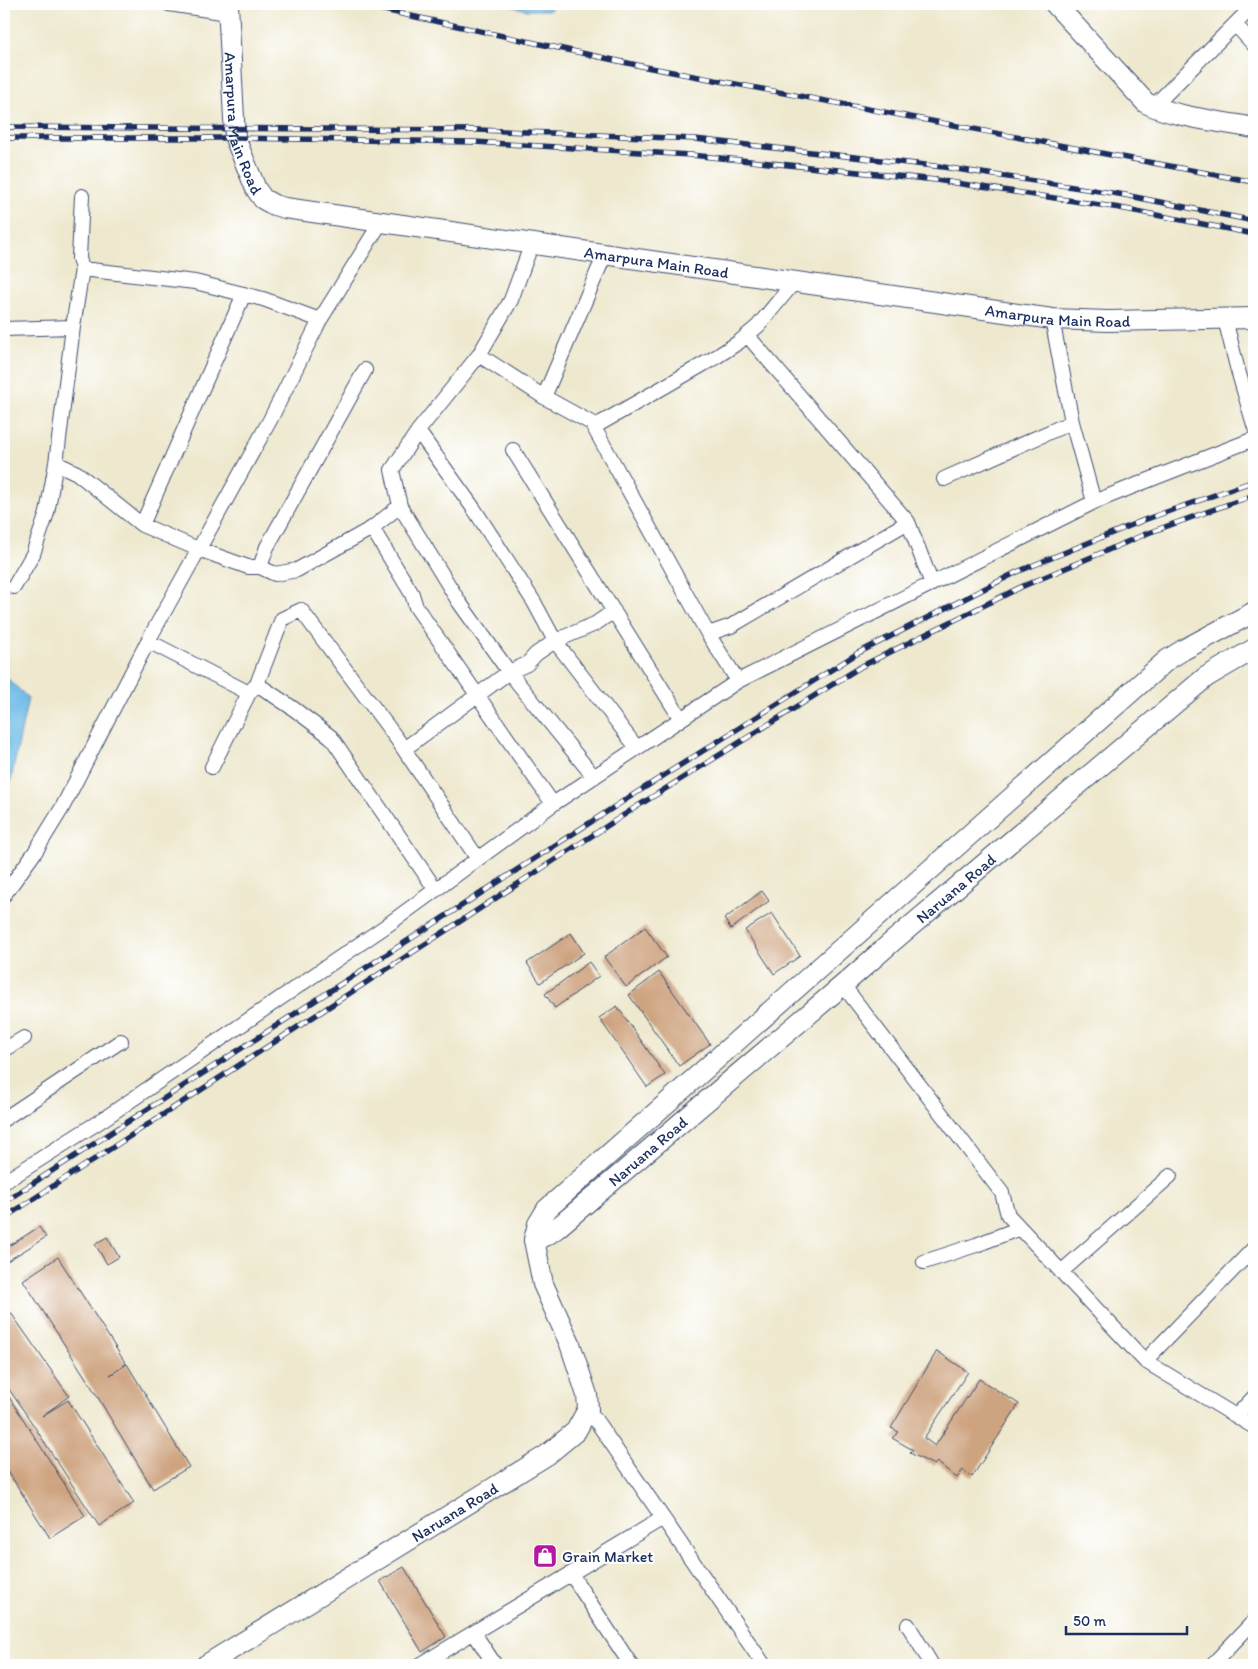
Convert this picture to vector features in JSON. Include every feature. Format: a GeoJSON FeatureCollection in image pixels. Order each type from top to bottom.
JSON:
{"type":"FeatureCollection","features":[{"type":"Feature","properties":{"kind":"street"},"geometry":{"type":"LineString","coordinates":[[169,4],[228,8]]}},
{"type":"Feature","properties":{"kind":"street"},"geometry":{"type":"LineString","coordinates":[[1055,4],[1140,97],[1154,107],[1173,113],[1254,128]]}},
{"type":"Feature","properties":{"kind":"street"},"geometry":{"type":"LineString","coordinates":[[1154,107],[1254,5]]}},
{"type":"Feature","properties":{"kind":"street","name":"Amarpura Main Road"},"geometry":{"type":"LineString","coordinates":[[228,8],[235,138],[256,189],[263,199],[274,205],[1052,319],[1108,321],[1254,318]]}},
{"type":"Feature","properties":{"kind":"street"},"geometry":{"type":"LineString","coordinates":[[1235,24],[1254,46]]}},
{"type":"Feature","properties":{"kind":"street"},"geometry":{"type":"LineString","coordinates":[[14,587],[33,554],[47,513],[56,463],[82,269],[79,258],[82,196]]}},
{"type":"Feature","properties":{"kind":"street"},"geometry":{"type":"LineString","coordinates":[[4,895],[35,852],[62,808],[148,641],[270,420],[320,320],[381,222]]}},
{"type":"Feature","properties":{"kind":"street"},"geometry":{"type":"LineString","coordinates":[[532,243],[511,300],[479,355],[418,431],[392,470],[400,506],[459,602],[509,672],[594,777]]}},
{"type":"Feature","properties":{"kind":"street"},"geometry":{"type":"LineString","coordinates":[[544,397],[605,254]]}},
{"type":"Feature","properties":{"kind":"street"},"geometry":{"type":"LineString","coordinates":[[82,269],[195,282],[263,299],[320,320]]}},
{"type":"Feature","properties":{"kind":"street"},"geometry":{"type":"LineString","coordinates":[[479,355],[544,397],[595,425],[716,356],[747,335],[758,326],[795,281]]}},
{"type":"Feature","properties":{"kind":"street"},"geometry":{"type":"LineString","coordinates":[[142,525],[244,294]]}},
{"type":"Feature","properties":{"kind":"street"},"geometry":{"type":"LineString","coordinates":[[1052,319],[1072,422],[1094,502]]}},
{"type":"Feature","properties":{"kind":"street"},"geometry":{"type":"LineString","coordinates":[[1225,319],[1254,425]]}},
{"type":"Feature","properties":{"kind":"street"},"geometry":{"type":"LineString","coordinates":[[4,329],[73,327]]}},
{"type":"Feature","properties":{"kind":"street"},"geometry":{"type":"LineString","coordinates":[[747,335],[908,522],[932,584]]}},
{"type":"Feature","properties":{"kind":"street"},"geometry":{"type":"LineString","coordinates":[[260,567],[267,547],[365,370]]}},
{"type":"Feature","properties":{"kind":"street"},"geometry":{"type":"LineString","coordinates":[[944,479],[1072,422]]}},
{"type":"Feature","properties":{"kind":"street"},"geometry":{"type":"LineString","coordinates":[[592,424],[708,634],[738,681]]}},
{"type":"Feature","properties":{"kind":"street"},"geometry":{"type":"LineString","coordinates":[[418,431],[474,508],[534,602],[555,641],[637,748]]}},
{"type":"Feature","properties":{"kind":"street"},"geometry":{"type":"LineString","coordinates":[[4,1182],[105,1118],[386,926],[553,804],[738,681],[1094,502],[1254,440]]}},
{"type":"Feature","properties":{"kind":"street"},"geometry":{"type":"LineString","coordinates":[[513,450],[680,719]]}},
{"type":"Feature","properties":{"kind":"street"},"geometry":{"type":"LineString","coordinates":[[56,463],[77,473],[142,525],[198,549],[248,567],[260,567],[275,574],[298,570],[372,528],[400,506]]}},
{"type":"Feature","properties":{"kind":"street"},"geometry":{"type":"LineString","coordinates":[[708,634],[731,626],[908,522]]}},
{"type":"Feature","properties":{"kind":"street"},"geometry":{"type":"LineString","coordinates":[[372,528],[412,594],[416,607],[553,804]]}},
{"type":"Feature","properties":{"kind":"street"},"geometry":{"type":"LineString","coordinates":[[212,767],[253,688],[282,619],[301,610],[404,749],[478,859]]}},
{"type":"Feature","properties":{"kind":"street"},"geometry":{"type":"LineString","coordinates":[[404,749],[477,694],[509,672],[527,664],[536,654],[555,641],[595,624],[614,611]]}},
{"type":"Feature","properties":{"kind":"street"},"geometry":{"type":"LineString","coordinates":[[764,1665],[588,1409],[587,1395],[570,1344],[543,1284],[534,1240],[538,1224],[551,1205],[1160,667],[1183,650],[1254,612]]}},
{"type":"Feature","properties":{"kind":"street"},"geometry":{"type":"LineString","coordinates":[[148,641],[253,688],[294,709],[331,737],[436,890]]}},
{"type":"Feature","properties":{"kind":"street","name":"Naruana Road"},"geometry":{"type":"LineString","coordinates":[[534,1240],[547,1235],[557,1228],[908,928],[1206,677],[1254,649]]}},
{"type":"Feature","properties":{"kind":"street"},"geometry":{"type":"LineString","coordinates":[[843,985],[1002,1193],[1008,1215],[1020,1228],[1144,1361],[1254,1427]]}},
{"type":"Feature","properties":{"kind":"street"},"geometry":{"type":"LineString","coordinates":[[4,1050],[24,1038]]}},
{"type":"Feature","properties":{"kind":"street"},"geometry":{"type":"LineString","coordinates":[[4,1118],[121,1041]]}},
{"type":"Feature","properties":{"kind":"street"},"geometry":{"type":"LineString","coordinates":[[1061,1272],[1170,1176]]}},
{"type":"Feature","properties":{"kind":"street"},"geometry":{"type":"LineString","coordinates":[[924,1262],[1020,1228]]}},
{"type":"Feature","properties":{"kind":"street"},"geometry":{"type":"LineString","coordinates":[[1144,1361],[1254,1248]]}},
{"type":"Feature","properties":{"kind":"street"},"geometry":{"type":"LineString","coordinates":[[1236,1416],[1254,1397]]}},
{"type":"Feature","properties":{"kind":"street","name":"Naruana Road"},"geometry":{"type":"LineString","coordinates":[[206,1665],[547,1455],[576,1431],[588,1409]]}},
{"type":"Feature","properties":{"kind":"street"},"geometry":{"type":"LineString","coordinates":[[420,1665],[663,1518]]}},
{"type":"Feature","properties":{"kind":"street"},"geometry":{"type":"LineString","coordinates":[[571,1574],[631,1665]]}},
{"type":"Feature","properties":{"kind":"street"},"geometry":{"type":"LineString","coordinates":[[1212,1665],[1254,1621]]}},
{"type":"Feature","properties":{"kind":"street"},"geometry":{"type":"LineString","coordinates":[[908,1625],[932,1665]]}},
{"type":"Feature","properties":{"kind":"street"},"geometry":{"type":"LineString","coordinates":[[474,1633],[495,1665]]}},
{"type":"Feature","properties":{"kind":"water"},"geometry":{"type":"Polygon","coordinates":[[[502,4],[550,4],[551,10],[527,10],[502,4]]]}},
{"type":"Feature","properties":{"kind":"water"},"geometry":{"type":"Polygon","coordinates":[[[4,675],[28,698],[8,794],[4,803],[4,675]]]}},
{"type":"Feature","properties":{"kind":"building"},"geometry":{"type":"Polygon","coordinates":[[[762,891],[769,901],[731,929],[724,919],[762,891]]]}},
{"type":"Feature","properties":{"kind":"building"},"geometry":{"type":"Polygon","coordinates":[[[772,913],[800,956],[774,974],[745,930],[772,913]]]}},
{"type":"Feature","properties":{"kind":"building"},"geometry":{"type":"Polygon","coordinates":[[[645,927],[667,957],[626,987],[604,957],[645,927]]]}},
{"type":"Feature","properties":{"kind":"building"},"geometry":{"type":"Polygon","coordinates":[[[571,933],[584,953],[540,983],[527,963],[571,933]]]}},
{"type":"Feature","properties":{"kind":"building"},"geometry":{"type":"Polygon","coordinates":[[[589,962],[599,976],[555,1008],[545,994],[589,962]]]}},
{"type":"Feature","properties":{"kind":"building"},"geometry":{"type":"Polygon","coordinates":[[[659,972],[710,1044],[679,1066],[629,995],[659,972]]]}},
{"type":"Feature","properties":{"kind":"building"},"geometry":{"type":"Polygon","coordinates":[[[617,1006],[665,1075],[647,1087],[599,1018],[617,1006]]]}},
{"type":"Feature","properties":{"kind":"building"},"geometry":{"type":"Polygon","coordinates":[[[39,1227],[46,1237],[4,1263],[4,1249],[39,1227]]]}},
{"type":"Feature","properties":{"kind":"building"},"geometry":{"type":"Polygon","coordinates":[[[107,1237],[119,1257],[107,1264],[95,1244],[107,1237]]]}},
{"type":"Feature","properties":{"kind":"building"},"geometry":{"type":"Polygon","coordinates":[[[58,1257],[126,1364],[110,1375],[127,1364],[189,1467],[153,1489],[91,1386],[23,1280],[58,1257]]]}},
{"type":"Feature","properties":{"kind":"building"},"geometry":{"type":"Polygon","coordinates":[[[4,1303],[69,1396],[42,1416],[68,1400],[134,1503],[99,1526],[4,1382],[4,1303]]]}},
{"type":"Feature","properties":{"kind":"building"},"geometry":{"type":"Polygon","coordinates":[[[937,1351],[968,1372],[924,1438],[935,1446],[979,1379],[1019,1404],[972,1477],[963,1470],[957,1478],[937,1462],[934,1465],[910,1453],[913,1450],[892,1438],[899,1432],[891,1428],[937,1351]]]}},
{"type":"Feature","properties":{"kind":"building"},"geometry":{"type":"Polygon","coordinates":[[[4,1389],[85,1516],[50,1538],[4,1465],[4,1389]]]}},
{"type":"Feature","properties":{"kind":"building"},"geometry":{"type":"Polygon","coordinates":[[[404,1567],[446,1637],[422,1652],[380,1581],[404,1567]]]}},
{"type":"Feature","properties":{"kind":"railway"},"geometry":{"type":"LineString","coordinates":[[356,4],[646,67],[1254,182]]}},
{"type":"Feature","properties":{"kind":"railway"},"geometry":{"type":"LineString","coordinates":[[4,127],[478,130],[695,139],[943,167],[1125,195],[1254,221]]}},
{"type":"Feature","properties":{"kind":"railway"},"geometry":{"type":"LineString","coordinates":[[4,138],[235,138],[474,142],[691,155],[936,180],[1120,208],[1254,234]]}},
{"type":"Feature","properties":{"kind":"railway"},"geometry":{"type":"LineString","coordinates":[[4,1202],[625,800],[858,653],[1017,572],[1144,520],[1254,481]]}},
{"type":"Feature","properties":{"kind":"railway"},"geometry":{"type":"LineString","coordinates":[[4,1218],[633,809],[862,666],[1021,587],[1148,533],[1254,495]]}},
{"type":"Feature","properties":{"kind":"place","name":"Grain Market"},"geometry":{"type":"Point","coordinates":[545,1556]}}]}
